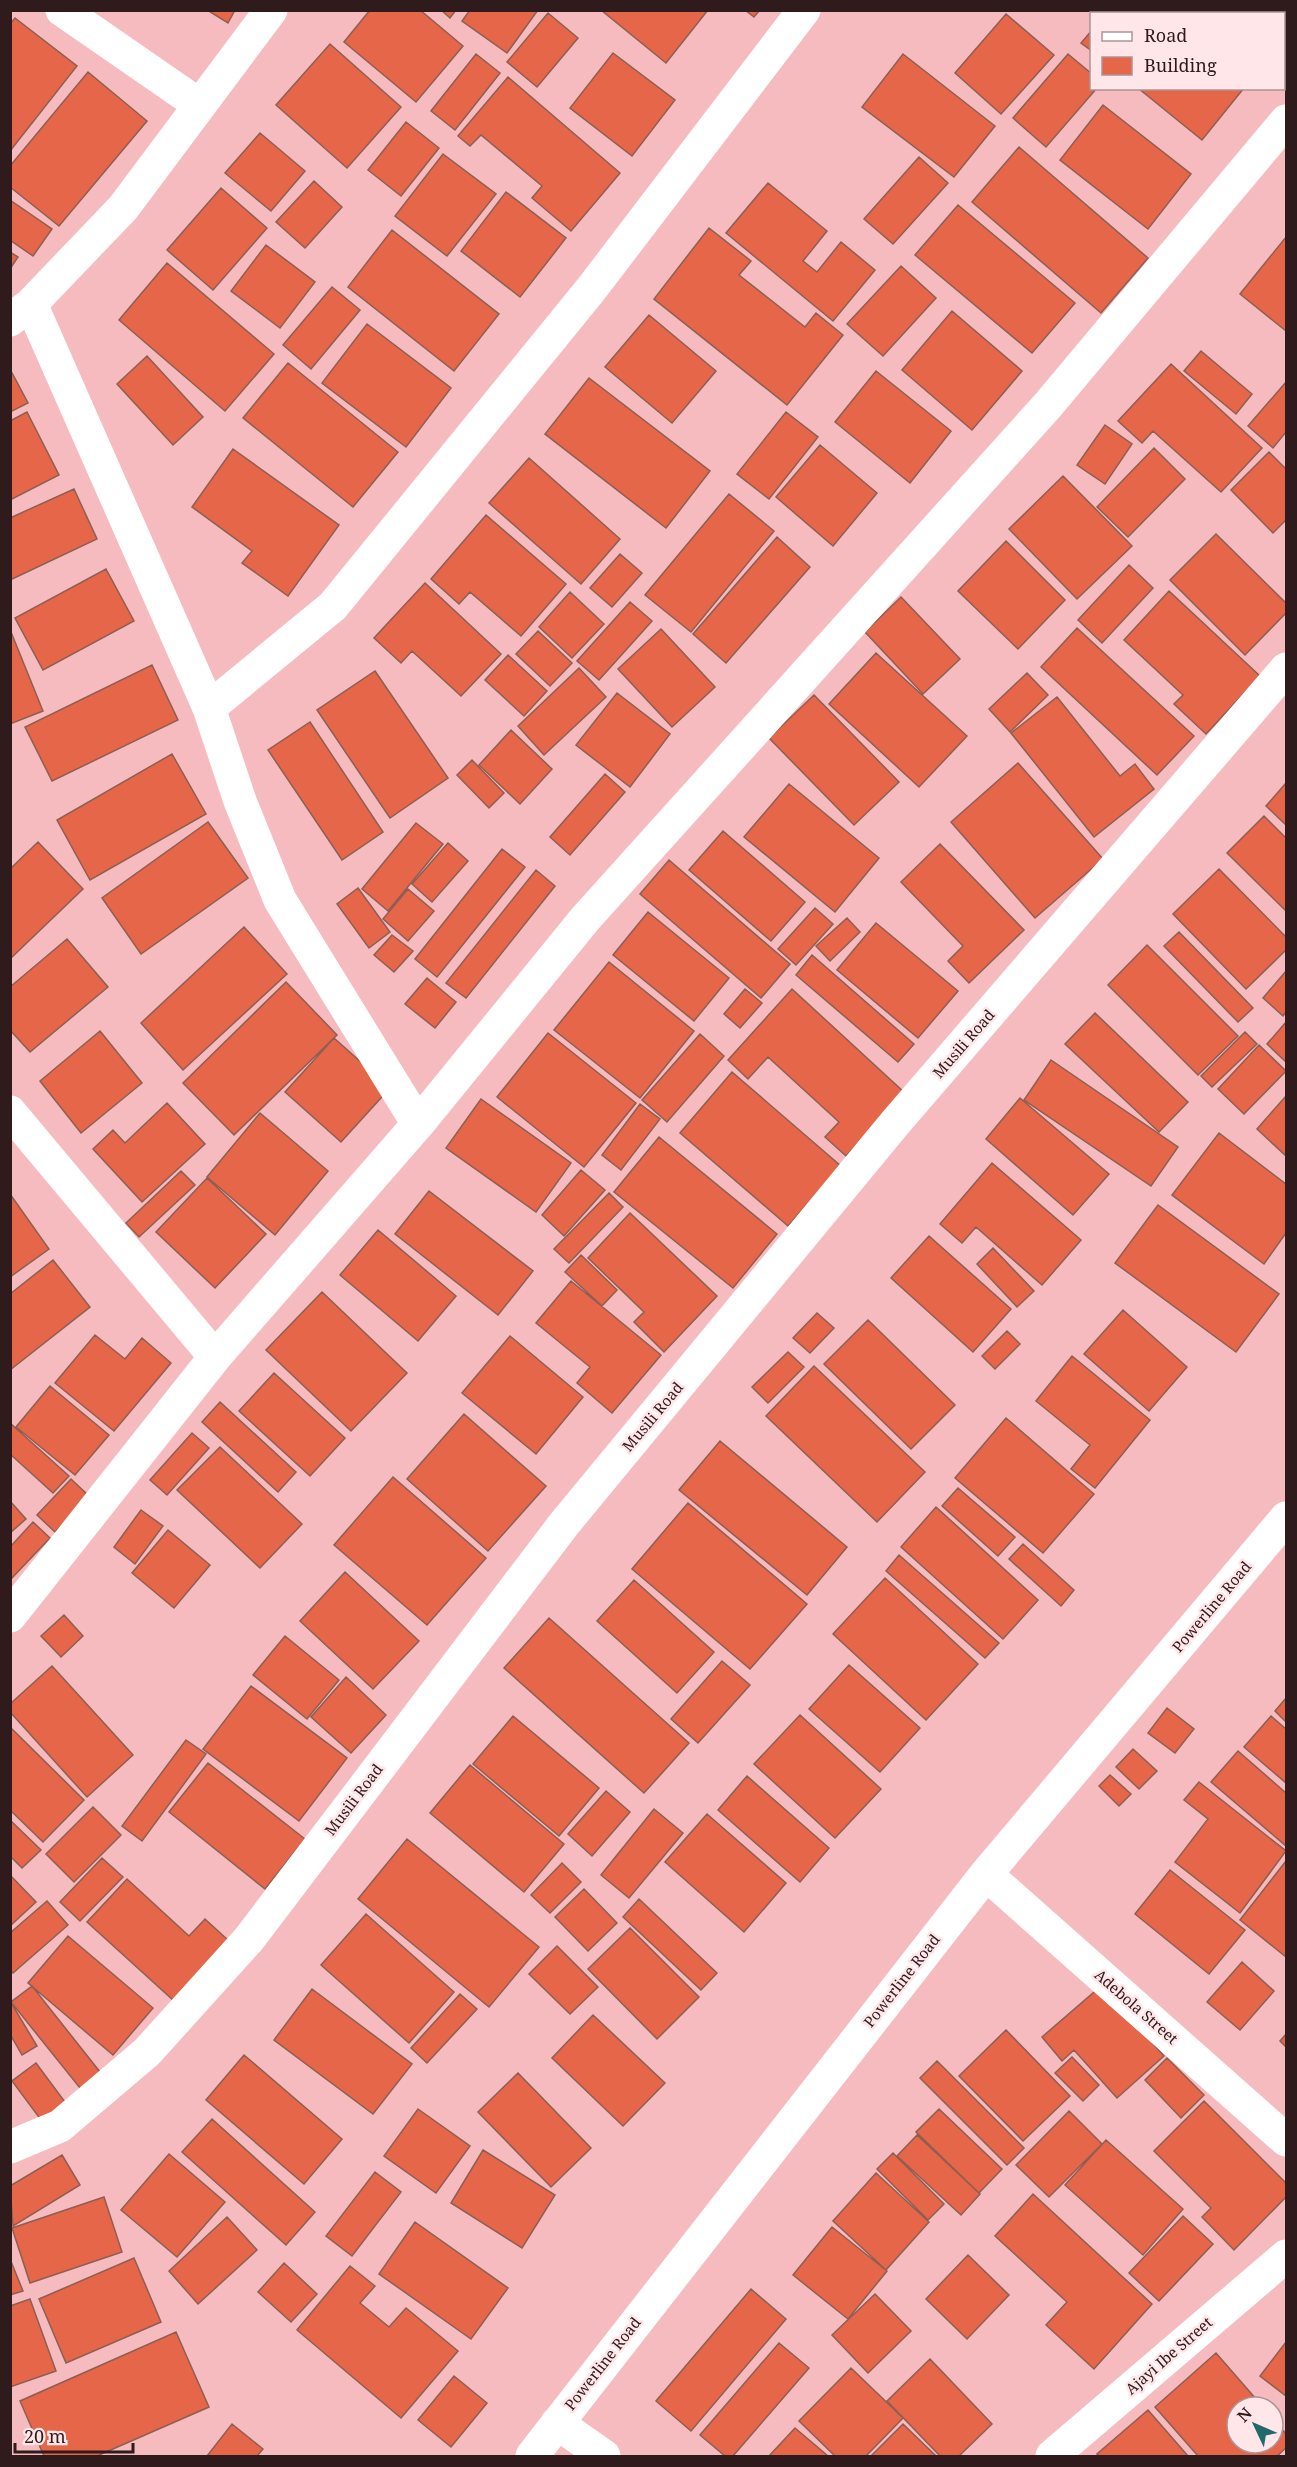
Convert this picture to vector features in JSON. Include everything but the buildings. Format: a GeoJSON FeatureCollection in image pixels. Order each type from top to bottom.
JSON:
{"type":"FeatureCollection","features":[{"type":"Feature","properties":{"kind":"street"},"geometry":{"type":"LineString","coordinates":[[62,10],[198,104]]}},
{"type":"Feature","properties":{"kind":"street"},"geometry":{"type":"LineString","coordinates":[[271,10],[198,104],[123,208],[21,312],[209,708],[240,801],[280,900],[418,1124]]}},
{"type":"Feature","properties":{"kind":"street"},"geometry":{"type":"LineString","coordinates":[[209,708],[333,606],[592,288],[804,10]]}},
{"type":"Feature","properties":{"kind":"street"},"geometry":{"type":"LineString","coordinates":[[10,1616],[215,1357],[418,1124],[585,919],[1048,405],[1287,121]]}},
{"type":"Feature","properties":{"kind":"street","name":"Musili Road"},"geometry":{"type":"LineString","coordinates":[[10,2147],[60,2126],[147,2052],[249,1939],[564,1524],[896,1123],[1287,669]]}},
{"type":"Feature","properties":{"kind":"street"},"geometry":{"type":"LineString","coordinates":[[10,1112],[215,1357]]}},
{"type":"Feature","properties":{"kind":"street","name":"Powerline Road"},"geometry":{"type":"LineString","coordinates":[[532,2457],[986,1874],[1287,1518]]}},
{"type":"Feature","properties":{"kind":"street","name":"Adebola Street"},"geometry":{"type":"LineString","coordinates":[[986,1874],[1287,2140]]}},
{"type":"Feature","properties":{"kind":"street","name":"Ajayi Ibe Street"},"geometry":{"type":"LineString","coordinates":[[1052,2457],[1287,2256]]}},
{"type":"Feature","properties":{"kind":"street"},"geometry":{"type":"LineString","coordinates":[[557,2423],[604,2457]]}}]}
